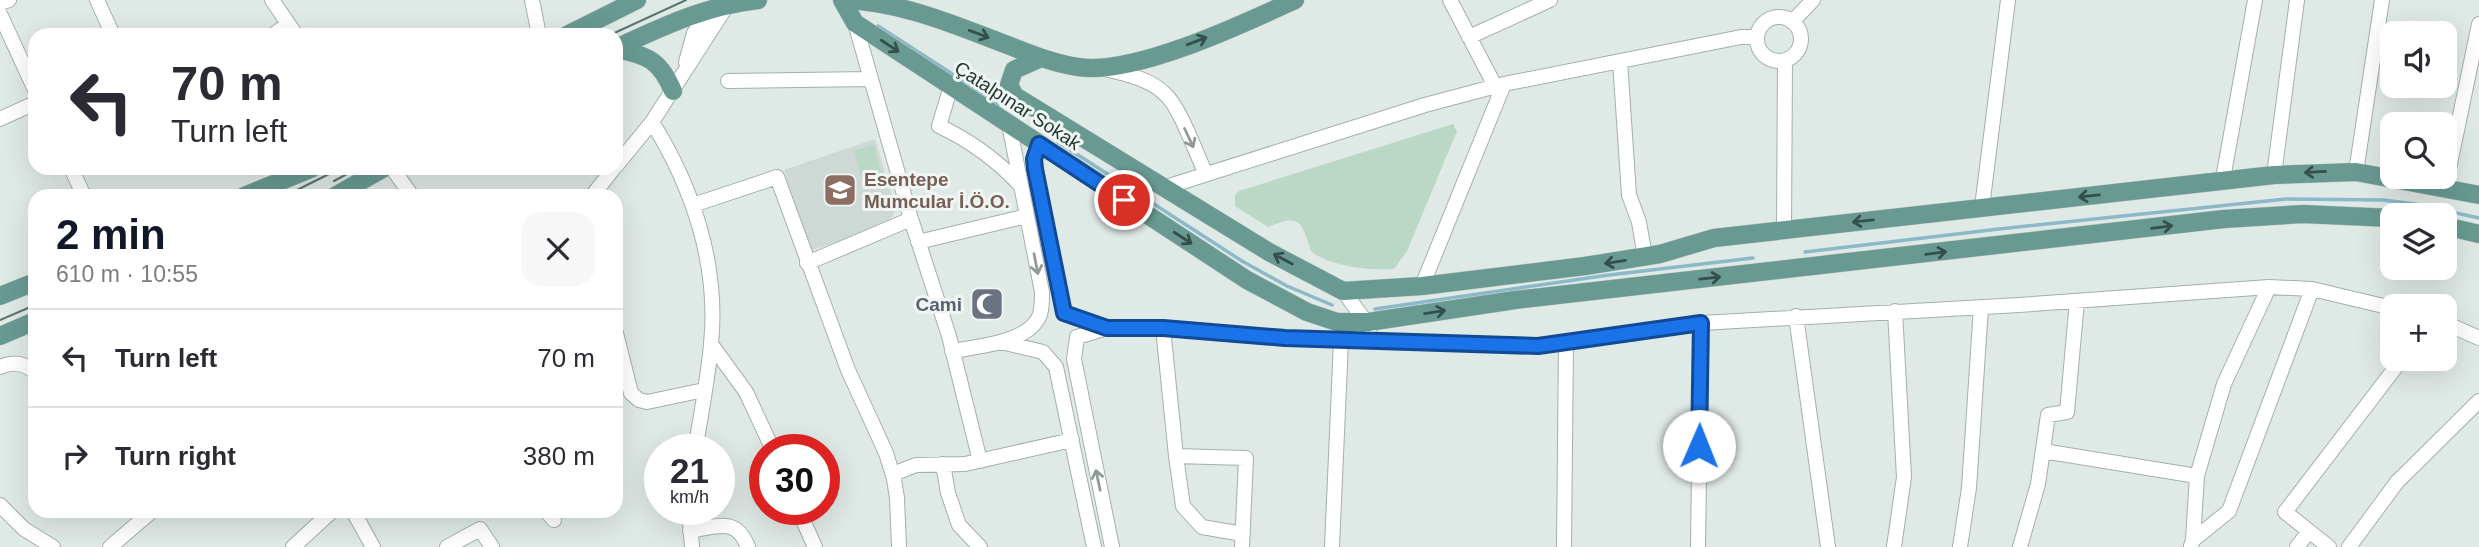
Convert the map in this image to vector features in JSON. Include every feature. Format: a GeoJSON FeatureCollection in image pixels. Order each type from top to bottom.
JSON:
{"type":"FeatureCollection","features":[{"type":"Feature","properties":{"kind":"main road"},"geometry":{"type":"LineString","coordinates":[[581,28],[637,0]]}},
{"type":"Feature","properties":{"kind":"main road"},"geometry":{"type":"LineString","coordinates":[[623,46],[719,3],[758,0]]}},
{"type":"Feature","properties":{"kind":"main road"},"geometry":{"type":"LineString","coordinates":[[843,0],[908,6],[1041,58],[1080,68],[1104,68],[1143,60],[1197,41],[1295,0]]}},
{"type":"Feature","properties":{"kind":"main road","name":"Çatalpınar Sokak"},"geometry":{"type":"LineString","coordinates":[[843,0],[855,23],[1269,292],[1326,319],[1347,323],[1515,300],[2224,219],[2304,214],[2380,217]]}},
{"type":"Feature","properties":{"kind":"main road"},"geometry":{"type":"LineString","coordinates":[[623,50],[636,53],[657,64],[677,85]]}},
{"type":"Feature","properties":{"kind":"main road","name":"Çatalpınar Sokak"},"geometry":{"type":"LineString","coordinates":[[1041,58],[1014,70],[1009,85],[1015,96],[1269,252],[1343,291]]}},
{"type":"Feature","properties":{"kind":"main road"},"geometry":{"type":"LineString","coordinates":[[1343,291],[1422,286],[1585,267],[1645,257],[1714,238],[2223,179],[2356,172],[2380,176]]}},
{"type":"Feature","properties":{"kind":"main road"},"geometry":{"type":"LineString","coordinates":[[261,189],[296,175]]}},
{"type":"Feature","properties":{"kind":"main road"},"geometry":{"type":"LineString","coordinates":[[347,189],[372,175]]}},
{"type":"Feature","properties":{"kind":"main road"},"geometry":{"type":"LineString","coordinates":[[2450,189],[2479,195]]}},
{"type":"Feature","properties":{"kind":"main road"},"geometry":{"type":"LineString","coordinates":[[2457,229],[2479,234]]}},
{"type":"Feature","properties":{"kind":"main road"},"geometry":{"type":"LineString","coordinates":[[0,296],[28,285]]}},
{"type":"Feature","properties":{"kind":"main road"},"geometry":{"type":"LineString","coordinates":[[0,336],[28,324]]}},
{"type":"Feature","properties":{"kind":"street"},"geometry":{"type":"LineString","coordinates":[[0,3],[9,0]]}},
{"type":"Feature","properties":{"kind":"street"},"geometry":{"type":"LineString","coordinates":[[97,0],[110,28]]}},
{"type":"Feature","properties":{"kind":"street"},"geometry":{"type":"LineString","coordinates":[[272,0],[291,28]]}},
{"type":"Feature","properties":{"kind":"street"},"geometry":{"type":"LineString","coordinates":[[531,0],[537,28]]}},
{"type":"Feature","properties":{"kind":"street"},"geometry":{"type":"LineString","coordinates":[[1450,0],[1499,85]]}},
{"type":"Feature","properties":{"kind":"street"},"geometry":{"type":"LineString","coordinates":[[1469,37],[1550,0]]}},
{"type":"Feature","properties":{"kind":"street"},"geometry":{"type":"LineString","coordinates":[[1792,22],[1813,0]]}},
{"type":"Feature","properties":{"kind":"street"},"geometry":{"type":"LineString","coordinates":[[1982,207],[2008,0]]}},
{"type":"Feature","properties":{"kind":"street"},"geometry":{"type":"LineString","coordinates":[[2223,179],[2255,0]]}},
{"type":"Feature","properties":{"kind":"street"},"geometry":{"type":"LineString","coordinates":[[2274,175],[2297,0]]}},
{"type":"Feature","properties":{"kind":"street"},"geometry":{"type":"LineString","coordinates":[[2356,172],[2382,0]]}},
{"type":"Feature","properties":{"kind":"street"},"geometry":{"type":"LineString","coordinates":[[623,157],[652,122],[677,85],[694,33],[719,3]]}},
{"type":"Feature","properties":{"kind":"street"},"geometry":{"type":"LineString","coordinates":[[0,14],[28,74]]}},
{"type":"Feature","properties":{"kind":"street"},"geometry":{"type":"LineString","coordinates":[[1783,17],[1792,22],[1799,31],[1800,46],[1785,60],[1778,61],[1765,56],[1757,44],[1758,30],[1768,19],[1783,17]]}},
{"type":"Feature","properties":{"kind":"street"},"geometry":{"type":"LineString","coordinates":[[855,23],[952,351],[980,461]]}},
{"type":"Feature","properties":{"kind":"street"},"geometry":{"type":"LineString","coordinates":[[2457,131],[2478,31]]}},
{"type":"Feature","properties":{"kind":"street"},"geometry":{"type":"LineString","coordinates":[[1163,188],[1413,109],[1499,85],[1741,37],[1756,37]]}},
{"type":"Feature","properties":{"kind":"street"},"geometry":{"type":"LineString","coordinates":[[1784,229],[1785,60]]}},
{"type":"Feature","properties":{"kind":"street"},"geometry":{"type":"LineString","coordinates":[[1620,61],[1629,195],[1639,222],[1645,257]]}},
{"type":"Feature","properties":{"kind":"street"},"geometry":{"type":"LineString","coordinates":[[1104,68],[1134,76],[1167,95],[1206,174]]}},
{"type":"Feature","properties":{"kind":"street"},"geometry":{"type":"LineString","coordinates":[[728,81],[871,79]]}},
{"type":"Feature","properties":{"kind":"street"},"geometry":{"type":"LineString","coordinates":[[1422,286],[1499,85]]}},
{"type":"Feature","properties":{"kind":"street"},"geometry":{"type":"LineString","coordinates":[[951,86],[939,126],[991,157],[1021,186]]}},
{"type":"Feature","properties":{"kind":"street"},"geometry":{"type":"LineString","coordinates":[[0,118],[28,106]]}},
{"type":"Feature","properties":{"kind":"street"},"geometry":{"type":"LineString","coordinates":[[652,122],[677,164],[693,205],[710,276],[711,344],[698,434]]}},
{"type":"Feature","properties":{"kind":"street"},"geometry":{"type":"LineString","coordinates":[[1009,124],[1042,292],[1042,307],[1034,327],[1034,341],[1052,360],[1059,375],[1094,547]]}},
{"type":"Feature","properties":{"kind":"street"},"geometry":{"type":"LineString","coordinates":[[1039,144],[1034,159],[1035,169],[1064,313],[1075,323],[1075,369],[1112,547]]}},
{"type":"Feature","properties":{"kind":"street"},"geometry":{"type":"LineString","coordinates":[[598,189],[609,175]]}},
{"type":"Feature","properties":{"kind":"street"},"geometry":{"type":"LineString","coordinates":[[693,205],[777,177],[848,370],[893,474],[899,547]]}},
{"type":"Feature","properties":{"kind":"street"},"geometry":{"type":"LineString","coordinates":[[918,242],[1027,216]]}},
{"type":"Feature","properties":{"kind":"street"},"geometry":{"type":"LineString","coordinates":[[807,262],[911,219]]}},
{"type":"Feature","properties":{"kind":"street"},"geometry":{"type":"LineString","coordinates":[[1077,337],[1107,328],[1163,328],[1340,341],[1538,346],[1701,323],[2269,287],[2312,289],[2380,305]]}},
{"type":"Feature","properties":{"kind":"street"},"geometry":{"type":"LineString","coordinates":[[2192,544],[2197,476],[2224,384],[2269,287]]}},
{"type":"Feature","properties":{"kind":"street"},"geometry":{"type":"LineString","coordinates":[[2192,544],[2229,511],[2312,289]]}},
{"type":"Feature","properties":{"kind":"street"},"geometry":{"type":"LineString","coordinates":[[1343,291],[1368,322],[1376,341]]}},
{"type":"Feature","properties":{"kind":"street"},"geometry":{"type":"LineString","coordinates":[[2020,547],[2038,484],[2048,415],[2067,412],[2077,301]]}},
{"type":"Feature","properties":{"kind":"street"},"geometry":{"type":"LineString","coordinates":[[1960,547],[1969,488],[1981,307]]}},
{"type":"Feature","properties":{"kind":"street"},"geometry":{"type":"LineString","coordinates":[[1894,547],[1904,477],[1895,311]]}},
{"type":"Feature","properties":{"kind":"street"},"geometry":{"type":"LineString","coordinates":[[952,351],[1001,342],[1025,331],[1050,312],[1064,313],[1107,328]]}},
{"type":"Feature","properties":{"kind":"street"},"geometry":{"type":"LineString","coordinates":[[1796,316],[1828,547]]}},
{"type":"Feature","properties":{"kind":"street"},"geometry":{"type":"LineString","coordinates":[[1698,547],[1701,323]]}},
{"type":"Feature","properties":{"kind":"street"},"geometry":{"type":"LineString","coordinates":[[1163,328],[1176,456],[1183,506],[1202,527],[1242,540],[1245,458],[1176,456]]}},
{"type":"Feature","properties":{"kind":"street"},"geometry":{"type":"LineString","coordinates":[[2457,328],[2479,338]]}},
{"type":"Feature","properties":{"kind":"street"},"geometry":{"type":"LineString","coordinates":[[1001,342],[1050,355],[1064,354],[1075,344],[1077,337]]}},
{"type":"Feature","properties":{"kind":"street"},"geometry":{"type":"LineString","coordinates":[[1332,547],[1340,341]]}},
{"type":"Feature","properties":{"kind":"street"},"geometry":{"type":"LineString","coordinates":[[1564,547],[1566,342]]}},
{"type":"Feature","properties":{"kind":"street"},"geometry":{"type":"LineString","coordinates":[[711,344],[746,392],[766,434]]}},
{"type":"Feature","properties":{"kind":"street"},"geometry":{"type":"LineString","coordinates":[[623,361],[631,393],[647,402],[705,390]]}},
{"type":"Feature","properties":{"kind":"street"},"geometry":{"type":"LineString","coordinates":[[0,367],[16,363],[28,367]]}},
{"type":"Feature","properties":{"kind":"street"},"geometry":{"type":"LineString","coordinates":[[2329,547],[2285,512],[2393,371]]}},
{"type":"Feature","properties":{"kind":"street"},"geometry":{"type":"LineString","coordinates":[[2349,547],[2397,482],[2479,401]]}},
{"type":"Feature","properties":{"kind":"street"},"geometry":{"type":"LineString","coordinates":[[893,474],[916,465],[965,464],[1072,440]]}},
{"type":"Feature","properties":{"kind":"street"},"geometry":{"type":"LineString","coordinates":[[2043,451],[2197,476]]}},
{"type":"Feature","properties":{"kind":"street"},"geometry":{"type":"LineString","coordinates":[[943,464],[948,493],[959,525],[980,547]]}},
{"type":"Feature","properties":{"kind":"street"},"geometry":{"type":"LineString","coordinates":[[0,505],[24,529],[53,547]]}},
{"type":"Feature","properties":{"kind":"street"},"geometry":{"type":"LineString","coordinates":[[110,547],[144,518]]}},
{"type":"Feature","properties":{"kind":"street"},"geometry":{"type":"LineString","coordinates":[[293,547],[321,518]]}},
{"type":"Feature","properties":{"kind":"street"},"geometry":{"type":"LineString","coordinates":[[357,518],[373,547]]}},
{"type":"Feature","properties":{"kind":"street"},"geometry":{"type":"LineString","coordinates":[[690,525],[692,547]]}},
{"type":"Feature","properties":{"kind":"street"},"geometry":{"type":"LineString","coordinates":[[805,525],[815,547]]}},
{"type":"Feature","properties":{"kind":"street"},"geometry":{"type":"LineString","coordinates":[[690,531],[729,526],[743,533],[748,547]]}},
{"type":"Feature","properties":{"kind":"street"},"geometry":{"type":"LineString","coordinates":[[447,547],[480,529],[492,547]]}},
{"type":"Feature","properties":{"kind":"street"},"geometry":{"type":"LineString","coordinates":[[2297,547],[2309,531]]}},
{"type":"Feature","properties":{"kind":"shaded area","name":"Esentepe Mumcular İ.Ö.O."},"geometry":{"type":"Polygon","coordinates":[[[875,139],[896,210],[886,226],[806,252],[784,170],[875,139]]]}},
{"type":"Feature","properties":{"kind":"green space"},"geometry":{"type":"Polygon","coordinates":[[[1453,124],[1457,131],[1407,251],[1394,269],[1362,268],[1328,260],[1311,251],[1305,233],[1298,223],[1287,221],[1268,227],[1235,206],[1235,195],[1239,191],[1453,124]]]}},
{"type":"Feature","properties":{"kind":"green space"},"geometry":{"type":"Polygon","coordinates":[[[874,145],[883,181],[864,187],[854,150],[874,145]]]}},
{"type":"Feature","properties":{"kind":"waterway"},"geometry":{"type":"LineString","coordinates":[[878,26],[999,104]]}},
{"type":"Feature","properties":{"kind":"waterway"},"geometry":{"type":"LineString","coordinates":[[1058,142],[1242,261],[1287,286],[1332,305]]}},
{"type":"Feature","properties":{"kind":"waterway"},"geometry":{"type":"LineString","coordinates":[[1805,252],[2286,199],[2383,200],[2479,218]]}},
{"type":"Feature","properties":{"kind":"waterway"},"geometry":{"type":"LineString","coordinates":[[1375,309],[1609,275],[1753,258]]}},
{"type":"Feature","properties":{"kind":"tram line"},"geometry":{"type":"LineString","coordinates":[[623,29],[686,0]]}},
{"type":"Feature","properties":{"kind":"tram line"},"geometry":{"type":"LineString","coordinates":[[299,189],[327,175]]}},
{"type":"Feature","properties":{"kind":"tram line"},"geometry":{"type":"LineString","coordinates":[[334,181],[345,175]]}},
{"type":"Feature","properties":{"kind":"tram line"},"geometry":{"type":"LineString","coordinates":[[0,320],[28,308]]}},
{"type":"Feature","properties":{"kind":"place","name":"Esentepe Mumcular İ.Ö.O."},"geometry":{"type":"Point","coordinates":[840,190]}},
{"type":"Feature","properties":{"kind":"place","name":"Cami"},"geometry":{"type":"Point","coordinates":[987,304]}},
{"type":"Feature","properties":{"kind":"route"},"geometry":{"type":"LineString","coordinates":[[1124,200],[1039,144],[1034,159],[1035,169],[1064,313],[1107,328],[1163,328],[1340,341],[1538,346],[1701,323],[1699,446]]}}]}
